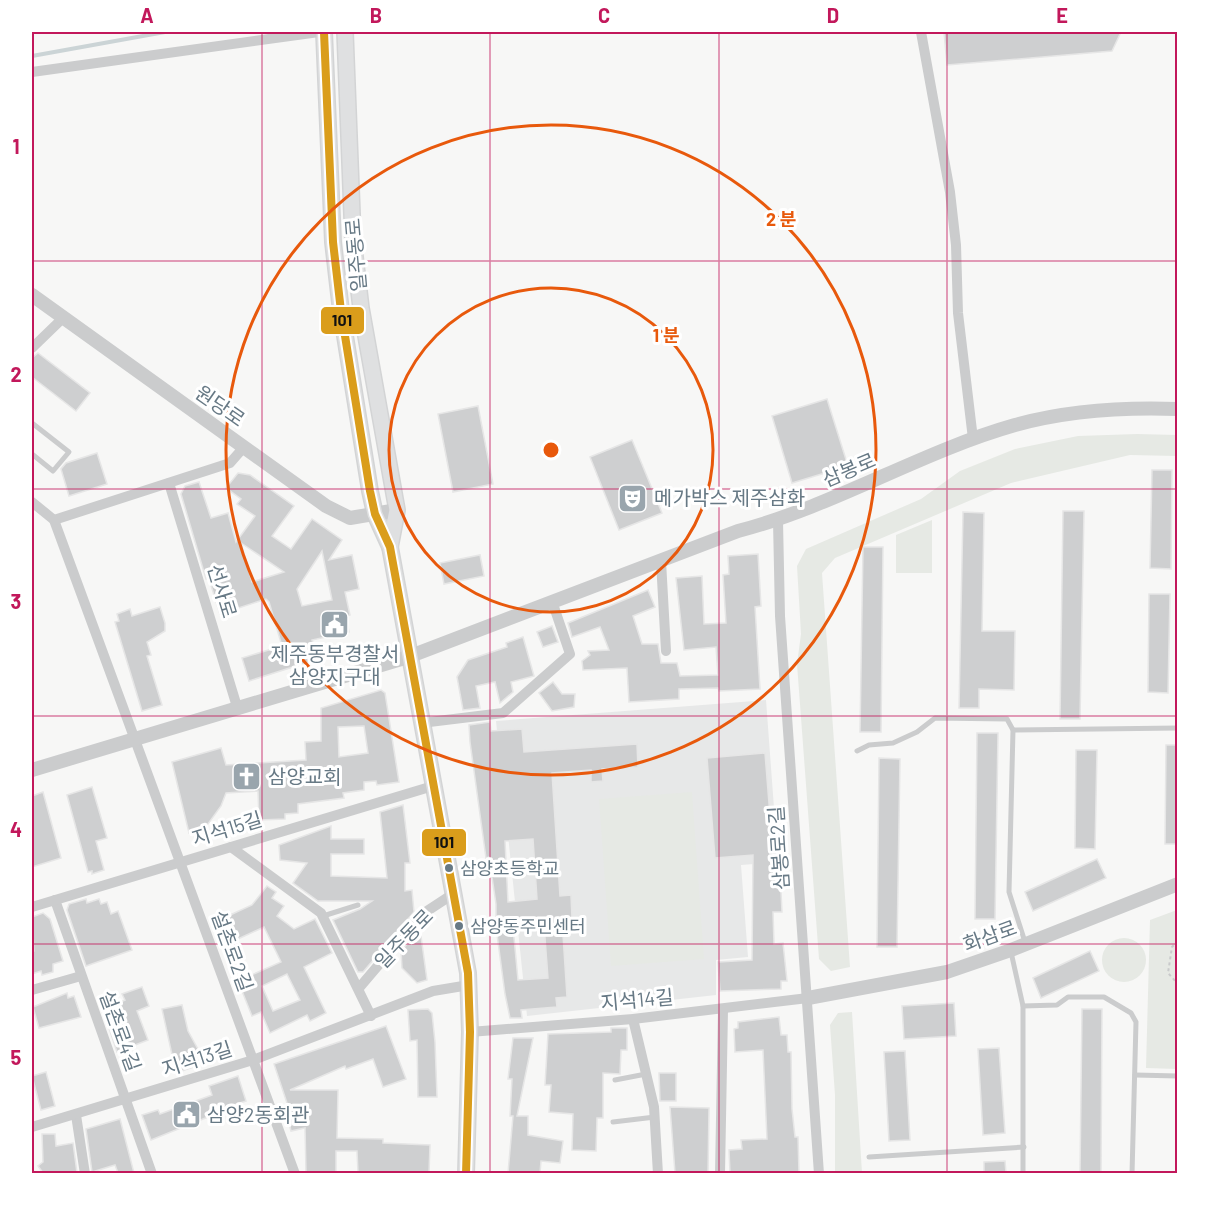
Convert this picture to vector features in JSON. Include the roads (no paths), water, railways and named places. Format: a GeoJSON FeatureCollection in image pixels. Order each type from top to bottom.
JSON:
{"type":"FeatureCollection","features":[{"type":"Feature","properties":{"kind":"main road","name":"일주동로"},"geometry":{"type":"LineString","coordinates":[[324,32],[333,242],[341,311],[375,514],[390,547],[408,657],[469,985],[466,1173]]}},
{"type":"Feature","properties":{"kind":"main road","name":"일주동로"},"geometry":{"type":"LineString","coordinates":[[345,32],[354,252],[361,308],[397,510],[390,547]]}},
{"type":"Feature","properties":{"kind":"street"},"geometry":{"type":"LineString","coordinates":[[32,72],[288,33],[319,32]]}},
{"type":"Feature","properties":{"kind":"street"},"geometry":{"type":"LineString","coordinates":[[921,32],[950,192],[956,244],[958,313],[973,439]]}},
{"type":"Feature","properties":{"kind":"street","name":"원당로"},"geometry":{"type":"LineString","coordinates":[[32,295],[334,510],[350,518],[397,510]]}},
{"type":"Feature","properties":{"kind":"street"},"geometry":{"type":"LineString","coordinates":[[32,348],[63,318]]}},
{"type":"Feature","properties":{"kind":"street","name":"삼봉로"},"geometry":{"type":"LineString","coordinates":[[408,657],[738,531],[778,520],[973,439],[1059,415],[1110,409],[1178,409]]}},
{"type":"Feature","properties":{"kind":"street"},"geometry":{"type":"LineString","coordinates":[[32,502],[54,520],[230,463],[244,447]]}},
{"type":"Feature","properties":{"kind":"street","name":"선사로"},"geometry":{"type":"LineString","coordinates":[[169,483],[238,710]]}},
{"type":"Feature","properties":{"kind":"street","name":"설촌로2길"},"geometry":{"type":"LineString","coordinates":[[54,520],[295,1173]]}},
{"type":"Feature","properties":{"kind":"street","name":"삼봉로2길"},"geometry":{"type":"LineString","coordinates":[[778,520],[780,616],[819,1173]]}},
{"type":"Feature","properties":{"kind":"street"},"geometry":{"type":"LineString","coordinates":[[662,561],[666,651]]}},
{"type":"Feature","properties":{"kind":"street"},"geometry":{"type":"LineString","coordinates":[[421,723],[503,713],[570,654],[552,601]]}},
{"type":"Feature","properties":{"kind":"street"},"geometry":{"type":"LineString","coordinates":[[32,770],[238,710],[408,657]]}},
{"type":"Feature","properties":{"kind":"street","name":"지석15길"},"geometry":{"type":"LineString","coordinates":[[32,907],[433,786]]}},
{"type":"Feature","properties":{"kind":"street"},"geometry":{"type":"LineString","coordinates":[[231,847],[323,916],[371,1016]]}},
{"type":"Feature","properties":{"kind":"street","name":"화삼로"},"geometry":{"type":"LineString","coordinates":[[808,998],[947,972],[1011,950],[1178,884]]}},
{"type":"Feature","properties":{"kind":"street","name":"일주동로"},"geometry":{"type":"LineString","coordinates":[[359,988],[421,915],[453,894]]}},
{"type":"Feature","properties":{"kind":"street","name":"설촌로4길"},"geometry":{"type":"LineString","coordinates":[[56,900],[152,1173]]}},
{"type":"Feature","properties":{"kind":"street"},"geometry":{"type":"LineString","coordinates":[[32,990],[81,976]]}},
{"type":"Feature","properties":{"kind":"street","name":"지석13길"},"geometry":{"type":"LineString","coordinates":[[32,1127],[126,1101],[253,1060],[433,992],[469,985]]}},
{"type":"Feature","properties":{"kind":"street","name":"지석14길"},"geometry":{"type":"LineString","coordinates":[[470,1032],[723,1010],[808,998]]}},
{"type":"Feature","properties":{"kind":"street"},"geometry":{"type":"LineString","coordinates":[[720,1173],[723,1010]]}},
{"type":"Feature","properties":{"kind":"street"},"geometry":{"type":"LineString","coordinates":[[633,1019],[655,1117],[658,1173]]}},
{"type":"Feature","properties":{"kind":"street"},"geometry":{"type":"LineString","coordinates":[[76,1115],[85,1173]]}},
{"type":"Feature","properties":{"kind":"lane"},"geometry":{"type":"LineString","coordinates":[[32,433],[34,425],[69,452],[53,471],[32,454]]}},
{"type":"Feature","properties":{"kind":"lane"},"geometry":{"type":"LineString","coordinates":[[856,751],[869,745],[893,743],[917,732],[935,718],[1007,719],[1013,730],[1009,892],[1026,943]]}},
{"type":"Feature","properties":{"kind":"lane"},"geometry":{"type":"LineString","coordinates":[[1013,730],[1178,728]]}},
{"type":"Feature","properties":{"kind":"lane"},"geometry":{"type":"LineString","coordinates":[[323,916],[358,905]]}},
{"type":"Feature","properties":{"kind":"lane"},"geometry":{"type":"LineString","coordinates":[[1011,950],[1023,1006],[1023,1173]]}},
{"type":"Feature","properties":{"kind":"lane"},"geometry":{"type":"LineString","coordinates":[[1023,1006],[1057,1005],[1068,996],[1104,997],[1131,1013],[1136,1022],[1132,1173]]}},
{"type":"Feature","properties":{"kind":"lane"},"geometry":{"type":"LineString","coordinates":[[615,1080],[646,1074]]}},
{"type":"Feature","properties":{"kind":"lane"},"geometry":{"type":"LineString","coordinates":[[1135,1075],[1178,1076]]}},
{"type":"Feature","properties":{"kind":"lane"},"geometry":{"type":"LineString","coordinates":[[612,1122],[655,1117]]}},
{"type":"Feature","properties":{"kind":"lane"},"geometry":{"type":"LineString","coordinates":[[869,1157],[1024,1147]]}},
{"type":"Feature","properties":{"kind":"waterway"},"geometry":{"type":"LineString","coordinates":[[32,56],[165,32]]}},
{"type":"Feature","properties":{"kind":"place","name":"메가박스 제주삼화"},"geometry":{"type":"Point","coordinates":[633,498]}},
{"type":"Feature","properties":{"kind":"place","name":"제주동부경찰서 삼양지구대"},"geometry":{"type":"Point","coordinates":[335,624]}},
{"type":"Feature","properties":{"kind":"place","name":"삼양교회"},"geometry":{"type":"Point","coordinates":[247,777]}},
{"type":"Feature","properties":{"kind":"place","name":"삼양초등학교"},"geometry":{"type":"Point","coordinates":[449,868]}},
{"type":"Feature","properties":{"kind":"place","name":"삼양동주민센터"},"geometry":{"type":"Point","coordinates":[459,926]}},
{"type":"Feature","properties":{"kind":"place","name":"삼양2동회관"},"geometry":{"type":"Point","coordinates":[186,1115]}}]}
